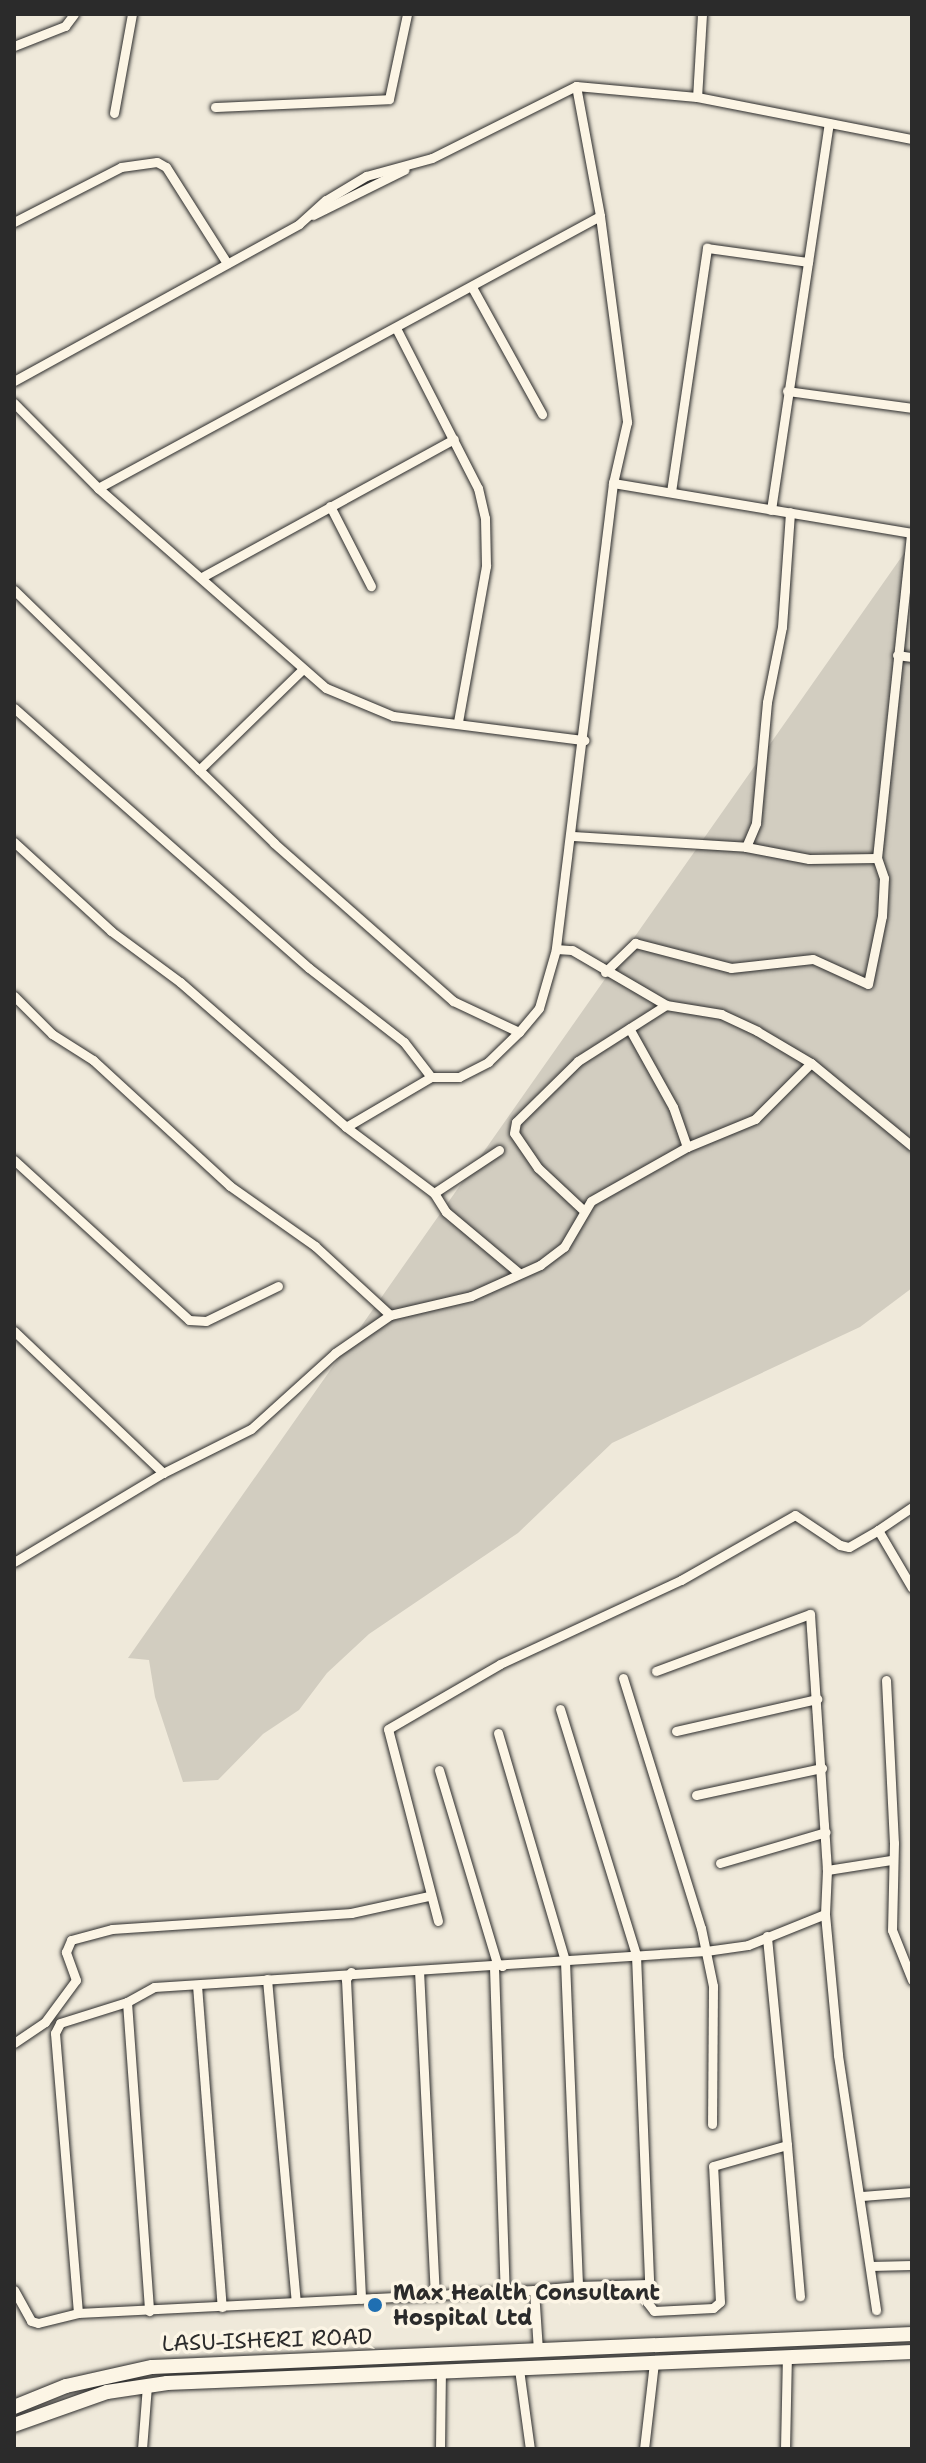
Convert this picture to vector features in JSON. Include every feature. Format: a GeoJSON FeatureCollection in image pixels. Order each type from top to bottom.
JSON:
{"type":"FeatureCollection","features":[{"type":"Feature","properties":{"kind":"main road","name":"LASU-ISHERI ROAD"},"geometry":{"type":"LineString","coordinates":[[14,2407],[66,2386],[152,2367],[912,2334]]}},
{"type":"Feature","properties":{"kind":"main road"},"geometry":{"type":"LineString","coordinates":[[711,2342],[711,2360]]}},
{"type":"Feature","properties":{"kind":"main road","name":"LASU-ISHERI ROAD"},"geometry":{"type":"LineString","coordinates":[[14,2425],[64,2405],[147,2385],[912,2352]]}},
{"type":"Feature","properties":{"kind":"main road"},"geometry":{"type":"LineString","coordinates":[[309,2360],[309,2376]]}},
{"type":"Feature","properties":{"kind":"street"},"geometry":{"type":"LineString","coordinates":[[14,46],[65,26],[74,14]]}},
{"type":"Feature","properties":{"kind":"street"},"geometry":{"type":"LineString","coordinates":[[114,113],[132,14]]}},
{"type":"Feature","properties":{"kind":"street"},"geometry":{"type":"LineString","coordinates":[[215,107],[389,99],[407,14]]}},
{"type":"Feature","properties":{"kind":"street"},"geometry":{"type":"LineString","coordinates":[[697,97],[702,14]]}},
{"type":"Feature","properties":{"kind":"street"},"geometry":{"type":"LineString","coordinates":[[346,1127],[431,1077],[459,1077],[488,1062],[539,1008],[556,949],[573,836],[613,483],[627,405],[600,216],[576,86]]}},
{"type":"Feature","properties":{"kind":"street"},"geometry":{"type":"LineString","coordinates":[[310,216],[354,199],[409,167],[576,86],[697,97],[912,139]]}},
{"type":"Feature","properties":{"kind":"street"},"geometry":{"type":"LineString","coordinates":[[771,510],[829,123]]}},
{"type":"Feature","properties":{"kind":"street"},"geometry":{"type":"LineString","coordinates":[[14,222],[121,167],[157,162],[166,167],[227,263]]}},
{"type":"Feature","properties":{"kind":"street"},"geometry":{"type":"LineString","coordinates":[[14,381],[310,216],[366,176],[409,167]]}},
{"type":"Feature","properties":{"kind":"street"},"geometry":{"type":"LineString","coordinates":[[98,488],[473,289],[600,216]]}},
{"type":"Feature","properties":{"kind":"street"},"geometry":{"type":"LineString","coordinates":[[671,492],[707,248],[808,262]]}},
{"type":"Feature","properties":{"kind":"street"},"geometry":{"type":"LineString","coordinates":[[473,289],[542,414]]}},
{"type":"Feature","properties":{"kind":"street"},"geometry":{"type":"LineString","coordinates":[[397,330],[454,439],[485,518],[486,566],[458,722]]}},
{"type":"Feature","properties":{"kind":"street"},"geometry":{"type":"LineString","coordinates":[[787,391],[912,408]]}},
{"type":"Feature","properties":{"kind":"street"},"geometry":{"type":"LineString","coordinates":[[14,403],[98,488],[326,688],[375,711],[584,740]]}},
{"type":"Feature","properties":{"kind":"street"},"geometry":{"type":"LineString","coordinates":[[202,577],[454,439]]}},
{"type":"Feature","properties":{"kind":"street"},"geometry":{"type":"LineString","coordinates":[[605,972],[635,943],[731,968],[813,959],[868,984],[882,916],[884,878],[877,858],[890,774],[887,742],[912,533],[613,483]]}},
{"type":"Feature","properties":{"kind":"street"},"geometry":{"type":"LineString","coordinates":[[330,506],[371,586]]}},
{"type":"Feature","properties":{"kind":"street"},"geometry":{"type":"LineString","coordinates":[[746,847],[756,823],[767,702],[782,627],[790,512]]}},
{"type":"Feature","properties":{"kind":"street"},"geometry":{"type":"LineString","coordinates":[[15,594],[274,843],[453,1001],[519,1032]]}},
{"type":"Feature","properties":{"kind":"street"},"geometry":{"type":"LineString","coordinates":[[897,655],[912,657]]}},
{"type":"Feature","properties":{"kind":"street"},"geometry":{"type":"LineString","coordinates":[[199,770],[302,670]]}},
{"type":"Feature","properties":{"kind":"street"},"geometry":{"type":"LineString","coordinates":[[14,708],[309,968],[404,1042],[431,1077]]}},
{"type":"Feature","properties":{"kind":"street"},"geometry":{"type":"LineString","coordinates":[[573,836],[746,847],[809,859],[877,858]]}},
{"type":"Feature","properties":{"kind":"street"},"geometry":{"type":"LineString","coordinates":[[14,842],[111,931],[180,982],[346,1127],[434,1193],[446,1212],[519,1273]]}},
{"type":"Feature","properties":{"kind":"street"},"geometry":{"type":"LineString","coordinates":[[556,949],[572,950],[666,1005],[731,1018],[811,1063],[912,1146]]}},
{"type":"Feature","properties":{"kind":"street"},"geometry":{"type":"LineString","coordinates":[[14,996],[52,1034],[93,1060],[230,1186],[315,1246],[390,1315]]}},
{"type":"Feature","properties":{"kind":"street"},"geometry":{"type":"LineString","coordinates":[[582,1209],[538,1168],[514,1133],[515,1127],[578,1061],[666,1005]]}},
{"type":"Feature","properties":{"kind":"street"},"geometry":{"type":"LineString","coordinates":[[629,1028],[673,1107],[687,1147]]}},
{"type":"Feature","properties":{"kind":"street"},"geometry":{"type":"LineString","coordinates":[[14,1562],[163,1473],[251,1429],[335,1353],[390,1315],[471,1296],[564,1247],[582,1209],[654,1161],[755,1119],[811,1063]]}},
{"type":"Feature","properties":{"kind":"street"},"geometry":{"type":"LineString","coordinates":[[434,1193],[499,1150]]}},
{"type":"Feature","properties":{"kind":"street"},"geometry":{"type":"LineString","coordinates":[[14,1160],[189,1320],[206,1321],[278,1286]]}},
{"type":"Feature","properties":{"kind":"street"},"geometry":{"type":"LineString","coordinates":[[14,1331],[163,1473]]}},
{"type":"Feature","properties":{"kind":"street"},"geometry":{"type":"LineString","coordinates":[[438,1921],[429,1896],[388,1729],[500,1664],[681,1580],[795,1515],[840,1545],[849,1547],[912,1507]]}},
{"type":"Feature","properties":{"kind":"street"},"geometry":{"type":"LineString","coordinates":[[878,1530],[912,1588]]}},
{"type":"Feature","properties":{"kind":"street"},"geometry":{"type":"LineString","coordinates":[[656,1671],[807,1614],[812,1618],[826,1832],[825,1914],[838,2055],[862,2196],[876,2310]]}},
{"type":"Feature","properties":{"kind":"street"},"geometry":{"type":"LineString","coordinates":[[623,1678],[706,1951],[713,1986],[712,2124]]}},
{"type":"Feature","properties":{"kind":"street"},"geometry":{"type":"LineString","coordinates":[[886,1680],[892,1930],[912,1980]]}},
{"type":"Feature","properties":{"kind":"street"},"geometry":{"type":"LineString","coordinates":[[676,1731],[817,1699]]}},
{"type":"Feature","properties":{"kind":"street"},"geometry":{"type":"LineString","coordinates":[[560,1709],[636,1955],[649,2284],[647,2302],[654,2311],[718,2306],[713,2166],[787,2145]]}},
{"type":"Feature","properties":{"kind":"street"},"geometry":{"type":"LineString","coordinates":[[498,1733],[565,1961],[578,2286]]}},
{"type":"Feature","properties":{"kind":"street"},"geometry":{"type":"LineString","coordinates":[[696,1795],[822,1768]]}},
{"type":"Feature","properties":{"kind":"street"},"geometry":{"type":"LineString","coordinates":[[439,1770],[498,1966],[505,2293]]}},
{"type":"Feature","properties":{"kind":"street"},"geometry":{"type":"LineString","coordinates":[[720,1863],[826,1832]]}},
{"type":"Feature","properties":{"kind":"street"},"geometry":{"type":"LineString","coordinates":[[827,1870],[891,1860]]}},
{"type":"Feature","properties":{"kind":"street"},"geometry":{"type":"LineString","coordinates":[[14,2043],[45,2022],[76,1980],[66,1952],[71,1940],[112,1929],[351,1913],[429,1896]]}},
{"type":"Feature","properties":{"kind":"street"},"geometry":{"type":"LineString","coordinates":[[78,2313],[55,2033],[60,2023],[127,2002],[154,1987],[706,1951],[748,1945],[825,1914]]}},
{"type":"Feature","properties":{"kind":"street"},"geometry":{"type":"LineString","coordinates":[[767,1936],[800,2296]]}},
{"type":"Feature","properties":{"kind":"street"},"geometry":{"type":"LineString","coordinates":[[419,1970],[435,2296]]}},
{"type":"Feature","properties":{"kind":"street"},"geometry":{"type":"LineString","coordinates":[[351,1972],[346,1979],[361,2299]]}},
{"type":"Feature","properties":{"kind":"street"},"geometry":{"type":"LineString","coordinates":[[267,1979],[296,2301]]}},
{"type":"Feature","properties":{"kind":"street"},"geometry":{"type":"LineString","coordinates":[[197,1985],[222,2307]]}},
{"type":"Feature","properties":{"kind":"street"},"geometry":{"type":"LineString","coordinates":[[127,2002],[149,2311]]}},
{"type":"Feature","properties":{"kind":"street"},"geometry":{"type":"LineString","coordinates":[[862,2196],[912,2192]]}},
{"type":"Feature","properties":{"kind":"street"},"geometry":{"type":"LineString","coordinates":[[870,2266],[912,2265]]}},
{"type":"Feature","properties":{"kind":"street"},"geometry":{"type":"LineString","coordinates":[[14,2290],[31,2321],[78,2313],[649,2284]]}},
{"type":"Feature","properties":{"kind":"street"},"geometry":{"type":"LineString","coordinates":[[534,2290],[538,2351]]}},
{"type":"Feature","properties":{"kind":"street"},"geometry":{"type":"LineString","coordinates":[[785,2449],[787,2357]]}},
{"type":"Feature","properties":{"kind":"street"},"geometry":{"type":"LineString","coordinates":[[644,2449],[654,2362]]}},
{"type":"Feature","properties":{"kind":"street"},"geometry":{"type":"LineString","coordinates":[[519,2369],[530,2449]]}},
{"type":"Feature","properties":{"kind":"street"},"geometry":{"type":"LineString","coordinates":[[440,2449],[441,2372]]}},
{"type":"Feature","properties":{"kind":"street"},"geometry":{"type":"LineString","coordinates":[[142,2449],[147,2385]]}},
{"type":"Feature","properties":{"kind":"shaded area"},"geometry":{"type":"Polygon","coordinates":[[[912,542],[912,1288],[860,1327],[612,1443],[518,1533],[369,1634],[327,1673],[299,1710],[263,1734],[218,1780],[183,1782],[155,1697],[149,1660],[128,1658],[912,542]]]}},
{"type":"Feature","properties":{"kind":"place","name":"Max Health Consultant Hospital Ltd"},"geometry":{"type":"Point","coordinates":[375,2305]}}]}
